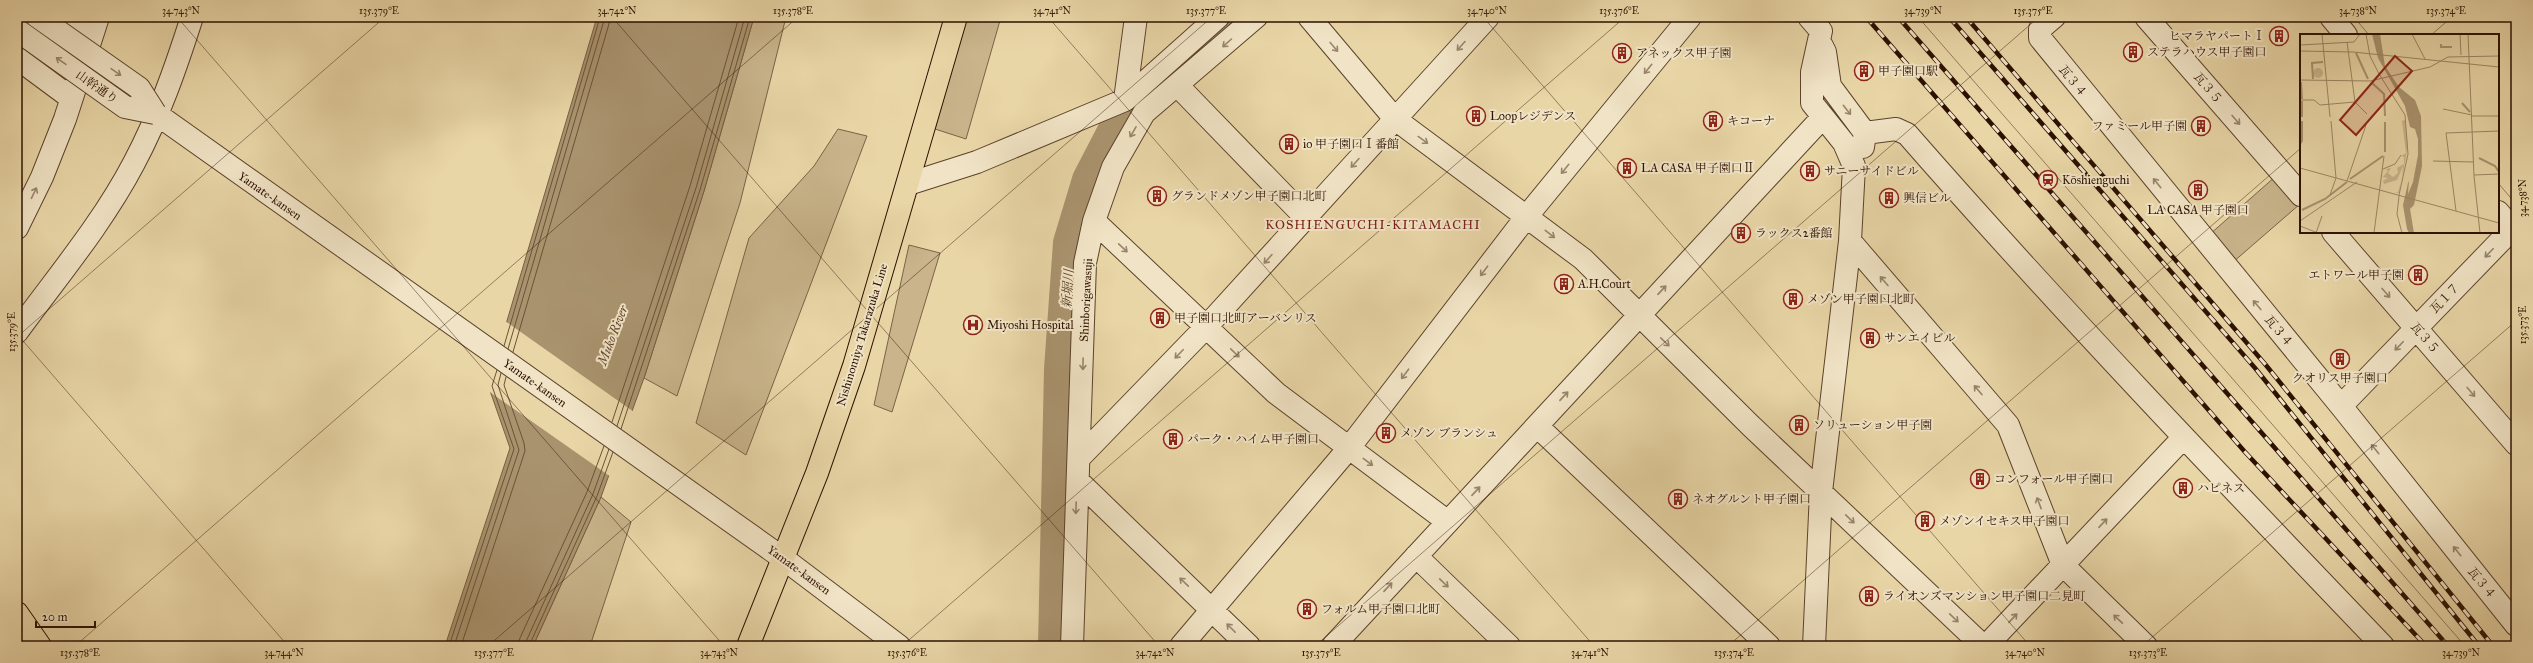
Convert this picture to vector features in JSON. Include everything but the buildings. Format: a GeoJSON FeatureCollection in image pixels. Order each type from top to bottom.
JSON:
{"type":"FeatureCollection","features":[{"type":"Feature","properties":{"kind":"main road","name":"Nishinomiya Takarazuka Line"},"geometry":{"type":"LineString","coordinates":[[748,646],[784,559],[817,473],[854,366],[956,17]]}},
{"type":"Feature","properties":{"kind":"main road"},"geometry":{"type":"LineString","coordinates":[[17,613],[40,646]]}},
{"type":"Feature","properties":{"kind":"street","name":"山幹通り"},"geometry":{"type":"LineString","coordinates":[[38,17],[139,88],[160,117]]}},
{"type":"Feature","properties":{"kind":"street"},"geometry":{"type":"LineString","coordinates":[[17,228],[42,177],[71,98],[95,25],[69,17]]}},
{"type":"Feature","properties":{"kind":"street"},"geometry":{"type":"LineString","coordinates":[[17,332],[108,209],[134,164],[160,117],[192,17]]}},
{"type":"Feature","properties":{"kind":"street"},"geometry":{"type":"LineString","coordinates":[[1125,100],[1136,17]]}},
{"type":"Feature","properties":{"kind":"street"},"geometry":{"type":"LineString","coordinates":[[908,184],[977,162],[1125,100],[1218,17]]}},
{"type":"Feature","properties":{"kind":"street","name":"Shinborigawasuji"},"geometry":{"type":"LineString","coordinates":[[1072,646],[1086,263],[1094,221],[1113,167],[1144,113],[1178,86],[1256,17]]}},
{"type":"Feature","properties":{"kind":"street"},"geometry":{"type":"LineString","coordinates":[[1309,17],[1395,119],[1527,216],[1582,259],[1638,316],[1983,646]]}},
{"type":"Feature","properties":{"kind":"street"},"geometry":{"type":"LineString","coordinates":[[1080,457],[1207,326],[1488,17]]}},
{"type":"Feature","properties":{"kind":"street"},"geometry":{"type":"LineString","coordinates":[[1181,646],[1349,448],[1527,216],[1690,17]]}},
{"type":"Feature","properties":{"kind":"street"},"geometry":{"type":"LineString","coordinates":[[1808,17],[1821,31],[1820,43],[1812,72],[1812,103],[1822,118],[1844,142],[1860,151]]}},
{"type":"Feature","properties":{"kind":"street","name":"瓦３４"},"geometry":{"type":"LineString","coordinates":[[2054,17],[2040,29],[2040,38],[2341,406],[2516,625]]}},
{"type":"Feature","properties":{"kind":"street","name":"瓦３５"},"geometry":{"type":"LineString","coordinates":[[2146,17],[2300,194]]}},
{"type":"Feature","properties":{"kind":"street"},"geometry":{"type":"LineString","coordinates":[[2331,17],[2345,34]]}},
{"type":"Feature","properties":{"kind":"street","name":"山幹通り"},"geometry":{"type":"LineString","coordinates":[[17,30],[125,107],[160,117]]}},
{"type":"Feature","properties":{"kind":"street"},"geometry":{"type":"LineString","coordinates":[[1814,646],[1821,492],[1860,151],[1830,86],[1825,52],[1820,43]]}},
{"type":"Feature","properties":{"kind":"street"},"geometry":{"type":"LineString","coordinates":[[17,58],[71,98]]}},
{"type":"Feature","properties":{"kind":"street"},"geometry":{"type":"LineString","coordinates":[[1178,86],[1306,218]]}},
{"type":"Feature","properties":{"kind":"street"},"geometry":{"type":"LineString","coordinates":[[1125,100],[1144,113]]}},
{"type":"Feature","properties":{"kind":"street","name":"Yamate-kansen"},"geometry":{"type":"LineString","coordinates":[[160,117],[784,559],[899,646]]}},
{"type":"Feature","properties":{"kind":"street"},"geometry":{"type":"LineString","coordinates":[[1333,646],[1822,118]]}},
{"type":"Feature","properties":{"kind":"street"},"geometry":{"type":"LineString","coordinates":[[1860,151],[1896,129],[1907,134],[1993,232],[2183,438],[2383,646]]}},
{"type":"Feature","properties":{"kind":"street"},"geometry":{"type":"LineString","coordinates":[[2499,213],[2515,229]]}},
{"type":"Feature","properties":{"kind":"street"},"geometry":{"type":"LineString","coordinates":[[1094,221],[1207,326],[1276,393],[1448,522]]}},
{"type":"Feature","properties":{"kind":"street","name":"瓦１７"},"geometry":{"type":"LineString","coordinates":[[2341,406],[2515,229]]}},
{"type":"Feature","properties":{"kind":"street","name":"瓦３５"},"geometry":{"type":"LineString","coordinates":[[2334,233],[2516,444]]}},
{"type":"Feature","properties":{"kind":"street"},"geometry":{"type":"LineString","coordinates":[[1850,241],[2008,425],[2063,565],[2146,646]]}},
{"type":"Feature","properties":{"kind":"street"},"geometry":{"type":"LineString","coordinates":[[1536,426],[1769,646]]}},
{"type":"Feature","properties":{"kind":"street"},"geometry":{"type":"LineString","coordinates":[[1986,646],[2183,438]]}},
{"type":"Feature","properties":{"kind":"street"},"geometry":{"type":"LineString","coordinates":[[1078,481],[1249,646]]}},
{"type":"Feature","properties":{"kind":"street"},"geometry":{"type":"LineString","coordinates":[[1416,556],[1509,646]]}},
{"type":"Feature","properties":{"kind":"shaded area"},"geometry":{"type":"Polygon","coordinates":[[[754,17],[786,17],[740,203],[677,396],[644,378],[704,191],[754,17]]]}},
{"type":"Feature","properties":{"kind":"shaded area"},"geometry":{"type":"Polygon","coordinates":[[[964,17],[1001,17],[966,139],[935,129],[964,17]]]}},
{"type":"Feature","properties":{"kind":"shaded area"},"geometry":{"type":"Polygon","coordinates":[[[838,129],[867,136],[746,455],[696,423],[749,238],[814,166],[838,129]]]}},
{"type":"Feature","properties":{"kind":"shaded area"},"geometry":{"type":"Polygon","coordinates":[[[2276,176],[2300,204],[2232,263],[2209,235],[2276,176]]]}},
{"type":"Feature","properties":{"kind":"shaded area"},"geometry":{"type":"Polygon","coordinates":[[[909,245],[940,253],[892,412],[874,405],[909,245]]]}},
{"type":"Feature","properties":{"kind":"shaded area"},"geometry":{"type":"Polygon","coordinates":[[[601,497],[631,522],[590,646],[533,646],[601,497]]]}},
{"type":"Feature","properties":{"kind":"water","name":"Muko River"},"geometry":{"type":"Polygon","coordinates":[[[597,17],[754,17],[704,191],[644,378],[601,497],[533,646],[445,646],[510,448],[488,385],[597,17]]]}},
{"type":"Feature","properties":{"kind":"pier"},"geometry":{"type":"Polygon","coordinates":[[[505,321],[634,412],[611,477],[487,390],[486,385],[505,321]]]}},
{"type":"Feature","properties":{"kind":"waterway","name":"新堀川"},"geometry":{"type":"LineString","coordinates":[[1056,646],[1062,369],[1071,243],[1090,180],[1117,128],[1140,99],[1234,17]]}},
{"type":"Feature","properties":{"kind":"railway"},"geometry":{"type":"LineString","coordinates":[[1866,17],[2245,452],[2426,646]]}},
{"type":"Feature","properties":{"kind":"railway"},"geometry":{"type":"LineString","coordinates":[[1898,17],[2448,646]]}},
{"type":"Feature","properties":{"kind":"railway"},"geometry":{"type":"LineString","coordinates":[[1949,17],[2255,368],[2479,646]]}},
{"type":"Feature","properties":{"kind":"railway"},"geometry":{"type":"LineString","coordinates":[[1966,17],[2265,364],[2493,646]]}},
{"type":"Feature","properties":{"kind":"place","name":"ヒマラヤパートⅠ"},"geometry":{"type":"Point","coordinates":[2279,36]}},
{"type":"Feature","properties":{"kind":"place","name":"ステラハウス甲子園口"},"geometry":{"type":"Point","coordinates":[2133,52]}},
{"type":"Feature","properties":{"kind":"place","name":"アネックス甲子園"},"geometry":{"type":"Point","coordinates":[1622,53]}},
{"type":"Feature","properties":{"kind":"place","name":"甲子園口駅"},"geometry":{"type":"Point","coordinates":[1864,71]}},
{"type":"Feature","properties":{"kind":"place","name":"Loopレジデンス"},"geometry":{"type":"Point","coordinates":[1476,116]}},
{"type":"Feature","properties":{"kind":"place","name":"キコーナ"},"geometry":{"type":"Point","coordinates":[1713,121]}},
{"type":"Feature","properties":{"kind":"place","name":"ファミール甲子園"},"geometry":{"type":"Point","coordinates":[2201,126]}},
{"type":"Feature","properties":{"kind":"place","name":"io 甲子園口Ⅰ番館"},"geometry":{"type":"Point","coordinates":[1289,144]}},
{"type":"Feature","properties":{"kind":"place","name":"LA CASA 甲子園口Ⅱ"},"geometry":{"type":"Point","coordinates":[1627,168]}},
{"type":"Feature","properties":{"kind":"place","name":"サニーサイドビル"},"geometry":{"type":"Point","coordinates":[1810,171]}},
{"type":"Feature","properties":{"kind":"place","name":"Kōshienguchi"},"geometry":{"type":"Point","coordinates":[2048,180]}},
{"type":"Feature","properties":{"kind":"place","name":"LA CASA 甲子園口"},"geometry":{"type":"Point","coordinates":[2198,190]}},
{"type":"Feature","properties":{"kind":"place","name":"グランドメゾン甲子園口北町"},"geometry":{"type":"Point","coordinates":[1157,196]}},
{"type":"Feature","properties":{"kind":"place","name":"興信ビル"},"geometry":{"type":"Point","coordinates":[1889,198]}},
{"type":"Feature","properties":{"kind":"place","name":"ラックス2番館"},"geometry":{"type":"Point","coordinates":[1741,233]}},
{"type":"Feature","properties":{"kind":"place","name":"エトワール甲子園"},"geometry":{"type":"Point","coordinates":[2418,275]}},
{"type":"Feature","properties":{"kind":"place","name":"A.H.Court"},"geometry":{"type":"Point","coordinates":[1564,284]}},
{"type":"Feature","properties":{"kind":"place","name":"メゾン甲子園口北町"},"geometry":{"type":"Point","coordinates":[1793,299]}},
{"type":"Feature","properties":{"kind":"place","name":"甲子園口北町アーバンリス"},"geometry":{"type":"Point","coordinates":[1160,318]}},
{"type":"Feature","properties":{"kind":"place","name":"Miyoshi Hospital"},"geometry":{"type":"Point","coordinates":[973,325]}},
{"type":"Feature","properties":{"kind":"place","name":"サンエイビル"},"geometry":{"type":"Point","coordinates":[1870,338]}},
{"type":"Feature","properties":{"kind":"place","name":"クオリス甲子園口"},"geometry":{"type":"Point","coordinates":[2340,359]}},
{"type":"Feature","properties":{"kind":"place","name":"ソリューション甲子園"},"geometry":{"type":"Point","coordinates":[1799,425]}},
{"type":"Feature","properties":{"kind":"place","name":"メゾン ブランシュ"},"geometry":{"type":"Point","coordinates":[1386,433]}},
{"type":"Feature","properties":{"kind":"place","name":"パーク・ハイム甲子園口"},"geometry":{"type":"Point","coordinates":[1173,439]}},
{"type":"Feature","properties":{"kind":"place","name":"コンフォール甲子園口"},"geometry":{"type":"Point","coordinates":[1980,479]}},
{"type":"Feature","properties":{"kind":"place","name":"ハピネス"},"geometry":{"type":"Point","coordinates":[2183,488]}},
{"type":"Feature","properties":{"kind":"place","name":"ネオグルント甲子園口"},"geometry":{"type":"Point","coordinates":[1678,499]}},
{"type":"Feature","properties":{"kind":"place","name":"メゾンイセキス甲子園口"},"geometry":{"type":"Point","coordinates":[1925,521]}},
{"type":"Feature","properties":{"kind":"place","name":"ライオンズマンション甲子園口二見町"},"geometry":{"type":"Point","coordinates":[1869,596]}},
{"type":"Feature","properties":{"kind":"place","name":"フォルム甲子園口北町"},"geometry":{"type":"Point","coordinates":[1307,609]}},
{"type":"Feature","properties":{"kind":"district","name":"KOSHIENGUCHI-KITAMACHI"},"geometry":{"type":"Point","coordinates":[1373,224]}}]}
